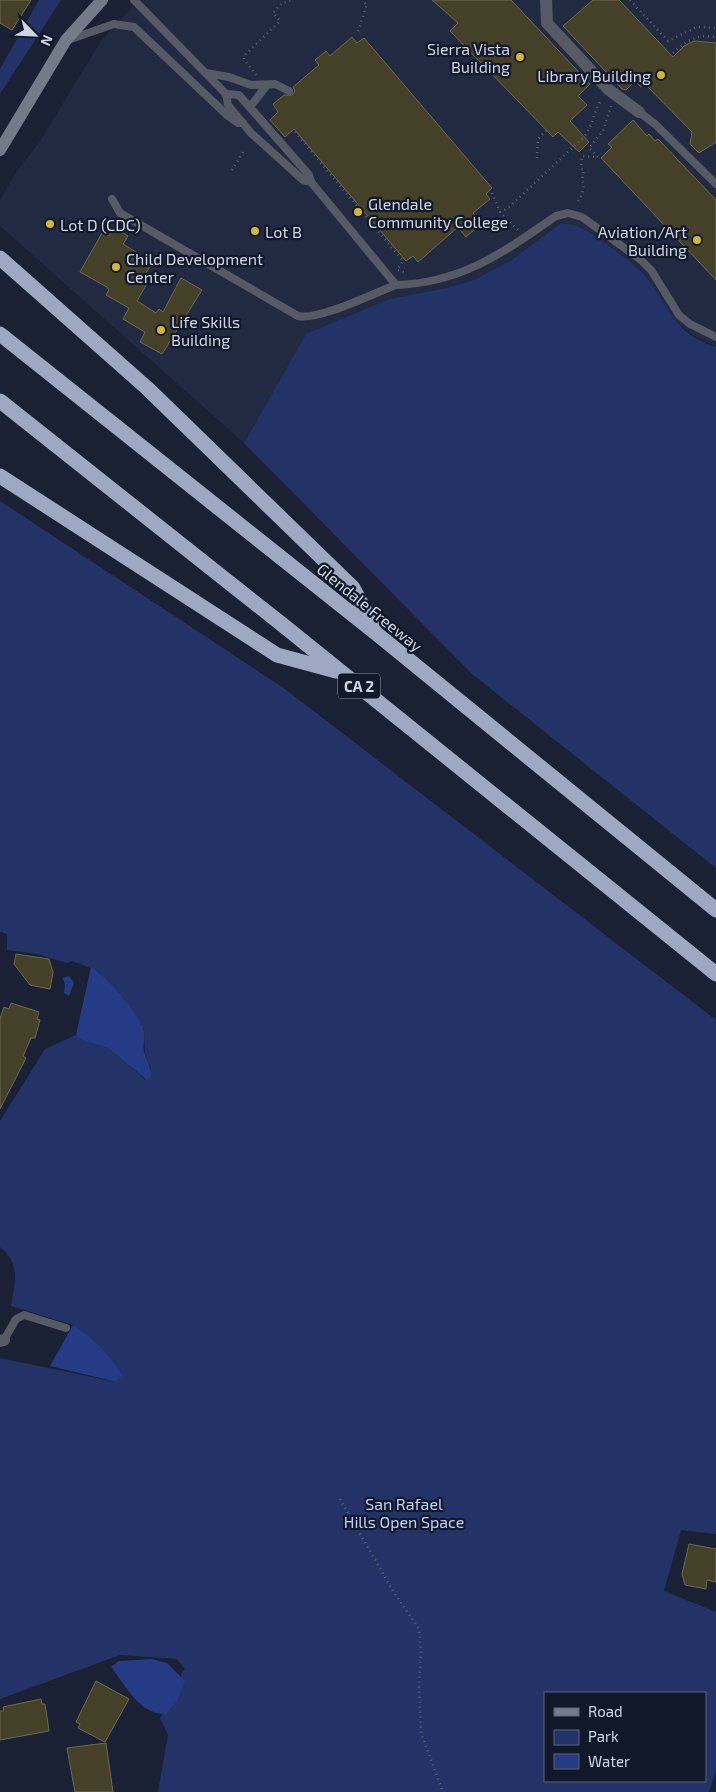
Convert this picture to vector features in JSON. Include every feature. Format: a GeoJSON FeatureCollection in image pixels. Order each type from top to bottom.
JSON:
{"type":"FeatureCollection","features":[{"type":"Feature","properties":{"kind":"highway"},"geometry":{"type":"LineString","coordinates":[[0,258],[147,388],[353,588],[377,634]]}},
{"type":"Feature","properties":{"kind":"highway","name":"Glendale Freeway"},"geometry":{"type":"LineString","coordinates":[[0,334],[377,634],[716,910]]}},
{"type":"Feature","properties":{"kind":"highway","name":"CA 2"},"geometry":{"type":"LineString","coordinates":[[0,402],[342,672],[716,974]]}},
{"type":"Feature","properties":{"kind":"highway"},"geometry":{"type":"LineString","coordinates":[[0,476],[277,655],[342,672]]}},
{"type":"Feature","properties":{"kind":"main road"},"geometry":{"type":"LineString","coordinates":[[2,143],[66,40],[102,0]]}},
{"type":"Feature","properties":{"kind":"street"},"geometry":{"type":"LineString","coordinates":[[546,0],[547,23],[614,94],[639,112]]}},
{"type":"Feature","properties":{"kind":"lane"},"geometry":{"type":"LineString","coordinates":[[134,0],[226,94],[228,105],[244,123],[303,180],[311,182]]}},
{"type":"Feature","properties":{"kind":"lane"},"geometry":{"type":"LineString","coordinates":[[66,40],[114,24],[134,26],[227,115],[238,123],[244,123]]}},
{"type":"Feature","properties":{"kind":"lane"},"geometry":{"type":"LineString","coordinates":[[206,73],[251,85],[282,86],[289,91]]}},
{"type":"Feature","properties":{"kind":"lane"},"geometry":{"type":"LineString","coordinates":[[250,107],[267,85]]}},
{"type":"Feature","properties":{"kind":"lane"},"geometry":{"type":"LineString","coordinates":[[226,94],[239,96],[250,107],[309,174],[311,182],[396,285]]}},
{"type":"Feature","properties":{"kind":"lane"},"geometry":{"type":"LineString","coordinates":[[639,112],[655,124],[716,184]]}},
{"type":"Feature","properties":{"kind":"lane"},"geometry":{"type":"LineString","coordinates":[[112,199],[120,213],[298,316],[312,317],[396,285],[422,283],[462,274],[484,264],[556,216],[568,213],[582,217],[641,260],[651,270],[679,315],[690,324],[716,337]]}},
{"type":"Feature","properties":{"kind":"lane"},"geometry":{"type":"LineString","coordinates":[[2,1341],[16,1318],[24,1315],[66,1328]]}},
{"type":"Feature","properties":{"kind":"path"},"geometry":{"type":"LineString","coordinates":[[259,78],[244,60],[244,56],[280,20],[273,13],[282,3],[294,0]]}},
{"type":"Feature","properties":{"kind":"path"},"geometry":{"type":"LineString","coordinates":[[358,31],[367,4],[364,3],[364,0]]}},
{"type":"Feature","properties":{"kind":"path"},"geometry":{"type":"LineString","coordinates":[[630,0],[668,41],[697,27],[716,28]]}},
{"type":"Feature","properties":{"kind":"path"},"geometry":{"type":"LineString","coordinates":[[673,53],[684,42],[697,36],[716,37]]}},
{"type":"Feature","properties":{"kind":"path"},"geometry":{"type":"LineString","coordinates":[[500,212],[508,208],[579,142],[591,127],[598,105],[614,94]]}},
{"type":"Feature","properties":{"kind":"path"},"geometry":{"type":"LineString","coordinates":[[578,201],[582,195],[584,184],[582,181],[582,156],[598,157],[589,148],[603,131],[614,94]]}},
{"type":"Feature","properties":{"kind":"path"},"geometry":{"type":"LineString","coordinates":[[538,158],[538,139],[547,130]]}},
{"type":"Feature","properties":{"kind":"path"},"geometry":{"type":"LineString","coordinates":[[294,132],[403,262],[397,270],[414,274]]}},
{"type":"Feature","properties":{"kind":"path"},"geometry":{"type":"LineString","coordinates":[[232,170],[245,149]]}},
{"type":"Feature","properties":{"kind":"path"},"geometry":{"type":"LineString","coordinates":[[492,193],[500,212],[518,230]]}},
{"type":"Feature","properties":{"kind":"path"},"geometry":{"type":"LineString","coordinates":[[340,1499],[393,1591],[419,1629],[421,1651],[419,1684],[421,1733],[443,1792]]}},
{"type":"Feature","properties":{"kind":"shaded area","name":"Glendale Community College"},"geometry":{"type":"Polygon","coordinates":[[[139,0],[716,0],[716,347],[692,335],[675,322],[646,276],[636,267],[580,227],[560,224],[510,261],[476,279],[306,334],[244,443],[0,226],[0,200],[16,172],[39,143],[101,41],[139,0]]]}},
{"type":"Feature","properties":{"kind":"green space"},"geometry":{"type":"Polygon","coordinates":[[[39,0],[61,0],[0,94],[0,69],[39,0]]]}},
{"type":"Feature","properties":{"kind":"green space"},"geometry":{"type":"Polygon","coordinates":[[[560,224],[574,225],[586,230],[625,258],[647,278],[681,327],[690,335],[716,347],[716,868],[472,674],[244,443],[306,334],[390,299],[448,288],[476,279],[510,261],[560,224]]]}},
{"type":"Feature","properties":{"kind":"green space","name":"San Rafael Hills Open Space"},"geometry":{"type":"Polygon","coordinates":[[[0,501],[285,689],[716,1020],[716,1534],[681,1530],[664,1591],[716,1612],[716,1770],[709,1792],[158,1792],[168,1735],[160,1718],[179,1692],[182,1671],[185,1669],[177,1659],[120,1655],[0,1699],[0,1358],[116,1382],[73,1325],[11,1306],[15,1281],[14,1267],[7,1253],[0,1247],[0,1121],[45,1049],[76,1035],[82,1040],[108,1048],[146,1080],[151,1069],[145,1054],[144,1030],[123,999],[98,971],[72,961],[67,963],[37,954],[7,950],[7,934],[0,932],[0,501]]]}},
{"type":"Feature","properties":{"kind":"water"},"geometry":{"type":"Polygon","coordinates":[[[91,967],[122,996],[142,1025],[144,1052],[151,1074],[151,1077],[147,1080],[108,1048],[82,1040],[76,1035],[91,967]]]}},
{"type":"Feature","properties":{"kind":"water"},"geometry":{"type":"Polygon","coordinates":[[[69,976],[74,983],[69,996],[64,993],[63,978],[69,976]]]}},
{"type":"Feature","properties":{"kind":"water"},"geometry":{"type":"Polygon","coordinates":[[[73,1325],[94,1341],[112,1360],[122,1375],[117,1382],[50,1366],[73,1325]]]}},
{"type":"Feature","properties":{"kind":"water"},"geometry":{"type":"Polygon","coordinates":[[[152,1659],[167,1663],[185,1681],[177,1701],[166,1714],[157,1713],[141,1705],[111,1667],[119,1661],[152,1659]]]}},
{"type":"Feature","properties":{"kind":"building"},"geometry":{"type":"Polygon","coordinates":[[[0,0],[31,0],[12,30],[0,23],[0,0]]]}},
{"type":"Feature","properties":{"kind":"building","name":"Sierra Vista Building"},"geometry":{"type":"Polygon","coordinates":[[[432,0],[511,0],[590,84],[578,96],[587,105],[570,121],[589,142],[579,152],[558,132],[553,137],[450,31],[458,23],[432,0]]]}},
{"type":"Feature","properties":{"kind":"building","name":"Library Building"},"geometry":{"type":"Polygon","coordinates":[[[593,0],[619,0],[673,57],[684,46],[694,41],[716,43],[716,142],[699,153],[690,144],[692,132],[645,84],[641,87],[635,81],[626,90],[622,89],[563,26],[593,0]]]}},
{"type":"Feature","properties":{"kind":"building"},"geometry":{"type":"Polygon","coordinates":[[[352,37],[357,43],[364,38],[492,188],[486,194],[490,199],[473,213],[482,223],[466,237],[458,227],[418,262],[413,256],[406,261],[294,129],[285,137],[270,120],[278,112],[273,104],[284,95],[292,95],[295,91],[293,87],[319,65],[315,60],[326,51],[330,56],[352,37]]]}},
{"type":"Feature","properties":{"kind":"building","name":"Aviation/Art Building"},"geometry":{"type":"Polygon","coordinates":[[[633,120],[647,136],[649,134],[655,141],[658,139],[716,200],[716,280],[601,158],[612,147],[608,144],[633,120]]]}},
{"type":"Feature","properties":{"kind":"building"},"geometry":{"type":"Polygon","coordinates":[[[114,227],[128,236],[123,244],[152,262],[144,277],[149,280],[137,301],[156,313],[159,309],[163,312],[181,278],[202,290],[162,354],[140,342],[145,332],[123,319],[129,308],[106,295],[109,290],[107,287],[80,272],[102,233],[109,236],[114,227]]]}},
{"type":"Feature","properties":{"kind":"building"},"geometry":{"type":"Polygon","coordinates":[[[16,954],[49,959],[53,972],[50,989],[30,985],[14,964],[16,954]]]}},
{"type":"Feature","properties":{"kind":"building"},"geometry":{"type":"Polygon","coordinates":[[[11,1003],[39,1012],[37,1019],[40,1020],[35,1038],[31,1038],[23,1056],[26,1058],[0,1109],[0,1019],[4,1007],[9,1009],[11,1003]]]}},
{"type":"Feature","properties":{"kind":"building"},"geometry":{"type":"Polygon","coordinates":[[[689,1544],[716,1549],[716,1582],[707,1580],[706,1589],[685,1585],[682,1574],[689,1544]]]}},
{"type":"Feature","properties":{"kind":"building"},"geometry":{"type":"Polygon","coordinates":[[[96,1681],[129,1699],[105,1742],[78,1728],[80,1724],[76,1722],[96,1681]]]}},
{"type":"Feature","properties":{"kind":"building"},"geometry":{"type":"Polygon","coordinates":[[[41,1699],[42,1704],[45,1704],[49,1731],[0,1740],[0,1711],[4,1711],[3,1707],[41,1699]]]}},
{"type":"Feature","properties":{"kind":"building"},"geometry":{"type":"Polygon","coordinates":[[[106,1743],[113,1792],[75,1792],[67,1748],[106,1743]]]}},
{"type":"Feature","properties":{"kind":"place","name":"Sierra Vista Building"},"geometry":{"type":"Point","coordinates":[520,57]}},
{"type":"Feature","properties":{"kind":"place","name":"Library Building"},"geometry":{"type":"Point","coordinates":[661,75]}},
{"type":"Feature","properties":{"kind":"place","name":"Glendale Community College"},"geometry":{"type":"Point","coordinates":[358,212]}},
{"type":"Feature","properties":{"kind":"place","name":"Lot D (CDC)"},"geometry":{"type":"Point","coordinates":[50,224]}},
{"type":"Feature","properties":{"kind":"place","name":"Lot B"},"geometry":{"type":"Point","coordinates":[255,231]}},
{"type":"Feature","properties":{"kind":"place","name":"Aviation/Art Building"},"geometry":{"type":"Point","coordinates":[697,240]}},
{"type":"Feature","properties":{"kind":"place","name":"Child Development Center"},"geometry":{"type":"Point","coordinates":[116,267]}},
{"type":"Feature","properties":{"kind":"place","name":"Life Skills Building"},"geometry":{"type":"Point","coordinates":[161,330]}}]}
